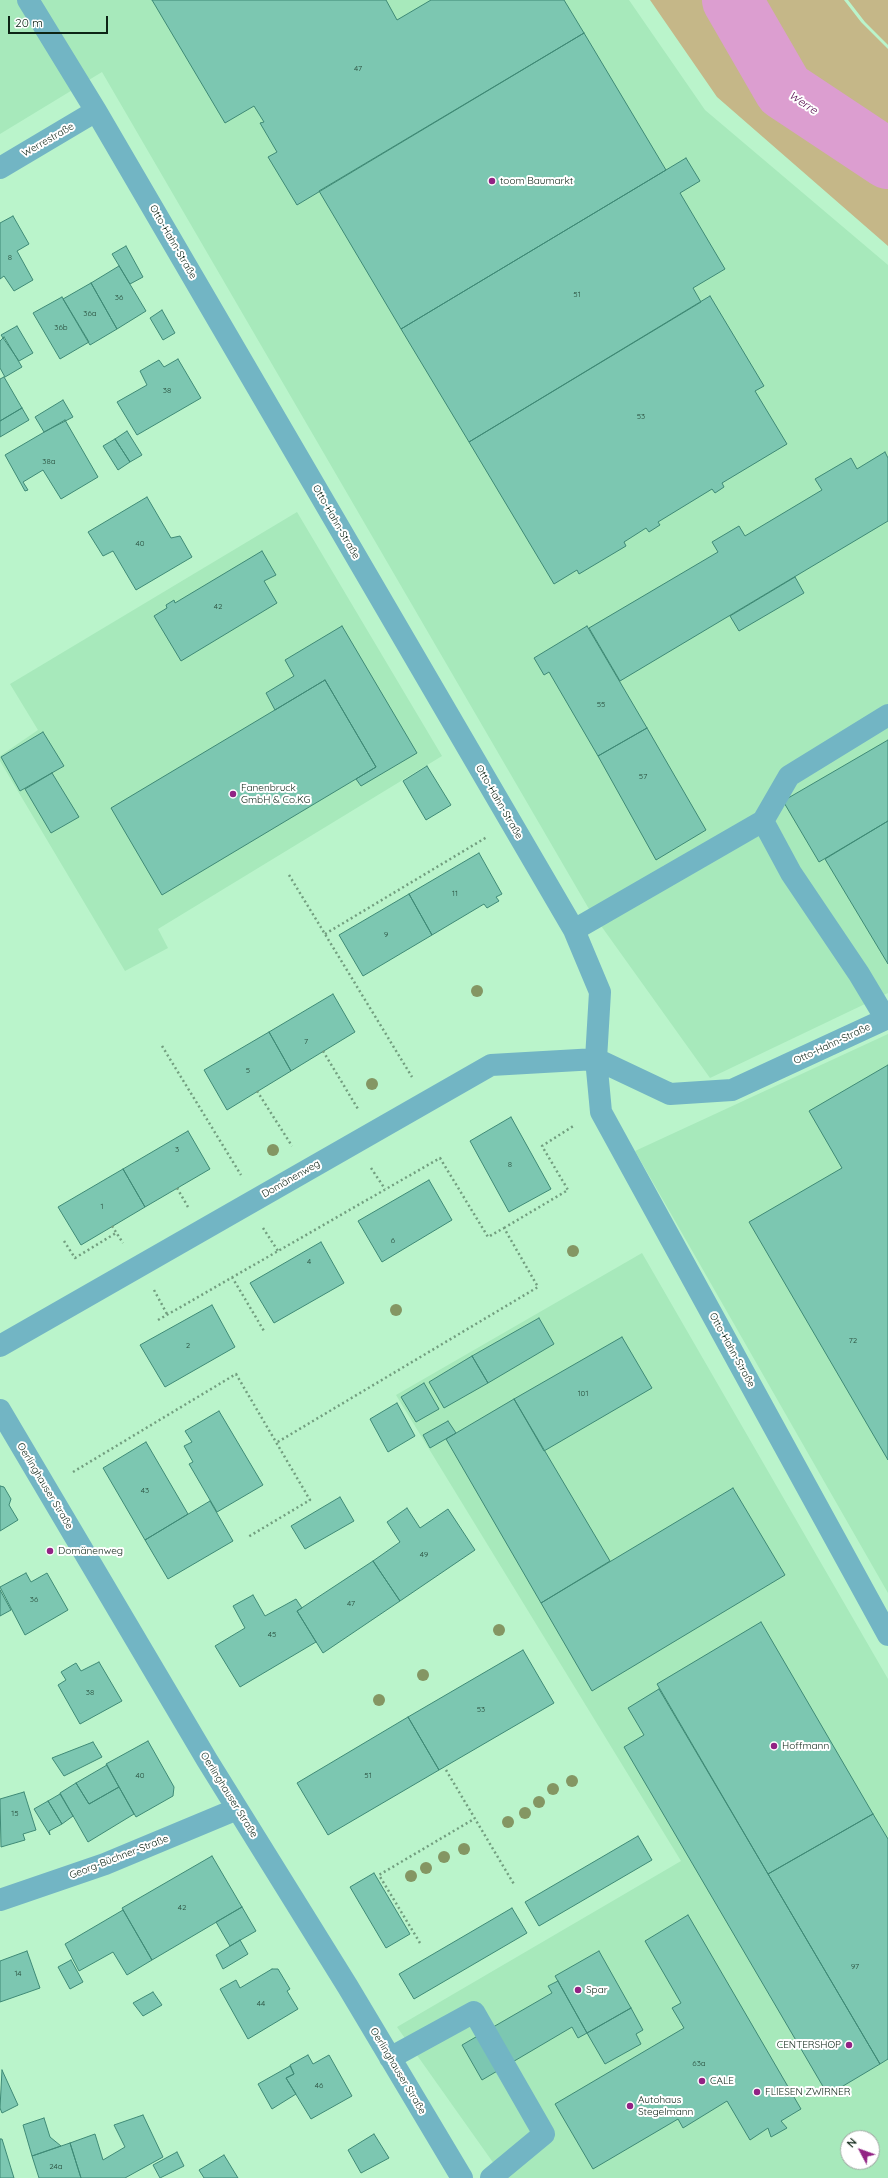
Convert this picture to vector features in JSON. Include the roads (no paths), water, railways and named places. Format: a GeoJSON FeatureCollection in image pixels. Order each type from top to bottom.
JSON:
{"type":"FeatureCollection","features":[{"type":"Feature","properties":{"kind":"street","name":"Otto-Hahn-Straße"},"geometry":{"type":"LineString","coordinates":[[28,0],[96,111],[574,930],[600,992],[596,1059],[601,1112],[888,1635]]}},
{"type":"Feature","properties":{"kind":"street","name":"Werrestraße"},"geometry":{"type":"LineString","coordinates":[[0,168],[96,111]]}},
{"type":"Feature","properties":{"kind":"street"},"geometry":{"type":"LineString","coordinates":[[574,930],[763,821],[789,776],[888,714]]}},
{"type":"Feature","properties":{"kind":"street"},"geometry":{"type":"LineString","coordinates":[[763,821],[791,873],[887,1018]]}},
{"type":"Feature","properties":{"kind":"street","name":"Otto-Hahn-Straße"},"geometry":{"type":"LineString","coordinates":[[596,1059],[670,1094],[732,1090],[887,1018]]}},
{"type":"Feature","properties":{"kind":"street","name":"Domänenweg"},"geometry":{"type":"LineString","coordinates":[[0,1346],[491,1065],[596,1059]]}},
{"type":"Feature","properties":{"kind":"street","name":"Oerlinghauser Straße"},"geometry":{"type":"LineString","coordinates":[[1,1412],[237,1809],[462,2178]]}},
{"type":"Feature","properties":{"kind":"street","name":"Georg-Büchner-Straße"},"geometry":{"type":"LineString","coordinates":[[0,1900],[105,1864],[237,1809]]}},
{"type":"Feature","properties":{"kind":"street"},"geometry":{"type":"LineString","coordinates":[[390,2058],[474,2012],[544,2134],[491,2178]]}},
{"type":"Feature","properties":{"kind":"waterway","name":"Werre"},"geometry":{"type":"LineString","coordinates":[[732,0],[784,90],[888,159]]}},
{"type":"Feature","properties":{"kind":"place","name":"toom Baumarkt"},"geometry":{"type":"Point","coordinates":[492,181]}},
{"type":"Feature","properties":{"kind":"place","name":"Fanenbruck GmbH & Co.KG"},"geometry":{"type":"Point","coordinates":[233,794]}},
{"type":"Feature","properties":{"kind":"place","name":"Domänenweg"},"geometry":{"type":"Point","coordinates":[50,1551]}},
{"type":"Feature","properties":{"kind":"place","name":"Hoffmann"},"geometry":{"type":"Point","coordinates":[774,1746]}},
{"type":"Feature","properties":{"kind":"place","name":"Spar"},"geometry":{"type":"Point","coordinates":[578,1990]}},
{"type":"Feature","properties":{"kind":"place","name":"CENTERSHOP"},"geometry":{"type":"Point","coordinates":[849,2045]}},
{"type":"Feature","properties":{"kind":"place","name":"CALE"},"geometry":{"type":"Point","coordinates":[702,2081]}},
{"type":"Feature","properties":{"kind":"place","name":"FLIESEN ZWIRNER"},"geometry":{"type":"Point","coordinates":[757,2092]}},
{"type":"Feature","properties":{"kind":"place","name":"Autohaus Stegelmann"},"geometry":{"type":"Point","coordinates":[630,2106]}}]}
